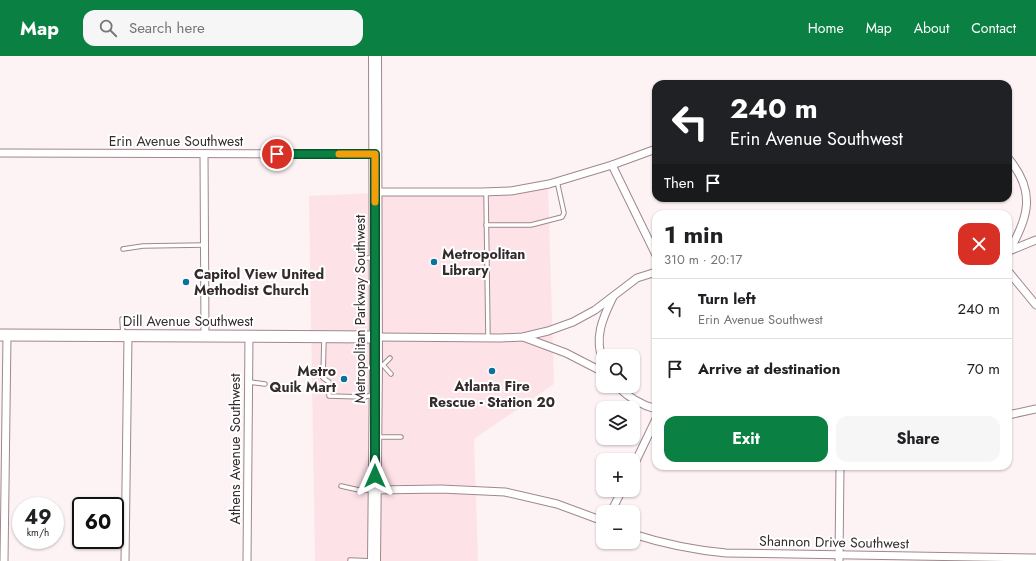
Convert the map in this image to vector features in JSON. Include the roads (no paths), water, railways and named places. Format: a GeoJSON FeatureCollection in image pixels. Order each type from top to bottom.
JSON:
{"type":"FeatureCollection","features":[{"type":"Feature","properties":{"kind":"main road","name":"Metropolitan Parkway Southwest"},"geometry":{"type":"LineString","coordinates":[[374,561],[375,394],[380,365],[376,337],[375,56]]}},
{"type":"Feature","properties":{"kind":"main road","name":"Dill Avenue Southwest"},"geometry":{"type":"LineString","coordinates":[[4,335],[376,337]]}},
{"type":"Feature","properties":{"kind":"street"},"geometry":{"type":"LineString","coordinates":[[375,192],[511,191],[557,181],[612,165],[652,150]]}},
{"type":"Feature","properties":{"kind":"street","name":"Erin Avenue Southwest"},"geometry":{"type":"LineString","coordinates":[[0,153],[375,154]]}},
{"type":"Feature","properties":{"kind":"street"},"geometry":{"type":"LineString","coordinates":[[204,154],[205,336]]}},
{"type":"Feature","properties":{"kind":"street"},"geometry":{"type":"LineString","coordinates":[[1012,162],[1024,183],[1028,200],[1026,215],[1020,232],[1012,245]]}},
{"type":"Feature","properties":{"kind":"street"},"geometry":{"type":"LineString","coordinates":[[612,165],[652,247]]}},
{"type":"Feature","properties":{"kind":"street"},"geometry":{"type":"LineString","coordinates":[[1012,250],[1036,240]]}},
{"type":"Feature","properties":{"kind":"street"},"geometry":{"type":"LineString","coordinates":[[376,337],[523,337],[548,331],[573,322],[595,310],[638,278],[652,273]]}},
{"type":"Feature","properties":{"kind":"street"},"geometry":{"type":"LineString","coordinates":[[1012,276],[1036,305]]}},
{"type":"Feature","properties":{"kind":"street"},"geometry":{"type":"LineString","coordinates":[[600,349],[599,336],[603,316],[614,296]]}},
{"type":"Feature","properties":{"kind":"street"},"geometry":{"type":"LineString","coordinates":[[4,335],[4,561]]}},
{"type":"Feature","properties":{"kind":"street"},"geometry":{"type":"LineString","coordinates":[[125,561],[126,336]]}},
{"type":"Feature","properties":{"kind":"street","name":"Athens Avenue Southwest"},"geometry":{"type":"LineString","coordinates":[[247,561],[249,336]]}},
{"type":"Feature","properties":{"kind":"street"},"geometry":{"type":"LineString","coordinates":[[523,337],[566,353],[596,368]]}},
{"type":"Feature","properties":{"kind":"street"},"geometry":{"type":"LineString","coordinates":[[625,393],[652,408]]}},
{"type":"Feature","properties":{"kind":"street"},"geometry":{"type":"LineString","coordinates":[[1012,414],[1036,409]]}},
{"type":"Feature","properties":{"kind":"street"},"geometry":{"type":"LineString","coordinates":[[640,453],[652,427]]}},
{"type":"Feature","properties":{"kind":"street"},"geometry":{"type":"LineString","coordinates":[[839,558],[840,470]]}},
{"type":"Feature","properties":{"kind":"street"},"geometry":{"type":"LineString","coordinates":[[375,490],[441,489],[505,492],[557,504],[596,518]]}},
{"type":"Feature","properties":{"kind":"street","name":"Shannon Drive Southwest"},"geometry":{"type":"LineString","coordinates":[[640,536],[696,550],[726,553],[839,558],[1036,558]]}},
{"type":"Feature","properties":{"kind":"lane"},"geometry":{"type":"LineString","coordinates":[[486,225],[531,225],[562,217],[564,213],[557,181]]}},
{"type":"Feature","properties":{"kind":"lane"},"geometry":{"type":"LineString","coordinates":[[486,192],[488,338]]}},
{"type":"Feature","properties":{"kind":"lane"},"geometry":{"type":"LineString","coordinates":[[124,249],[143,246],[205,245]]}},
{"type":"Feature","properties":{"kind":"lane"},"geometry":{"type":"LineString","coordinates":[[360,258],[376,258]]}},
{"type":"Feature","properties":{"kind":"lane"},"geometry":{"type":"LineString","coordinates":[[122,319],[126,336]]}},
{"type":"Feature","properties":{"kind":"lane"},"geometry":{"type":"LineString","coordinates":[[324,336],[323,378],[329,382],[329,396],[363,396],[375,394]]}},
{"type":"Feature","properties":{"kind":"lane"},"geometry":{"type":"LineString","coordinates":[[390,358],[380,365],[390,374]]}},
{"type":"Feature","properties":{"kind":"lane"},"geometry":{"type":"LineString","coordinates":[[249,382],[265,384]]}},
{"type":"Feature","properties":{"kind":"lane"},"geometry":{"type":"LineString","coordinates":[[375,437],[401,437]]}},
{"type":"Feature","properties":{"kind":"lane"},"geometry":{"type":"LineString","coordinates":[[341,486],[359,490],[375,490]]}},
{"type":"Feature","properties":{"kind":"lane"},"geometry":{"type":"LineString","coordinates":[[350,560],[374,561]]}},
{"type":"Feature","properties":{"kind":"place","name":"Metropolitan Library"},"geometry":{"type":"Point","coordinates":[434,262]}},
{"type":"Feature","properties":{"kind":"place","name":"Capitol View United Methodist Church"},"geometry":{"type":"Point","coordinates":[186,282]}},
{"type":"Feature","properties":{"kind":"place","name":"Atlanta Fire Rescue - Station 20"},"geometry":{"type":"Point","coordinates":[492,371]}},
{"type":"Feature","properties":{"kind":"place","name":"Metro Quik Mart"},"geometry":{"type":"Point","coordinates":[344,379]}}]}
